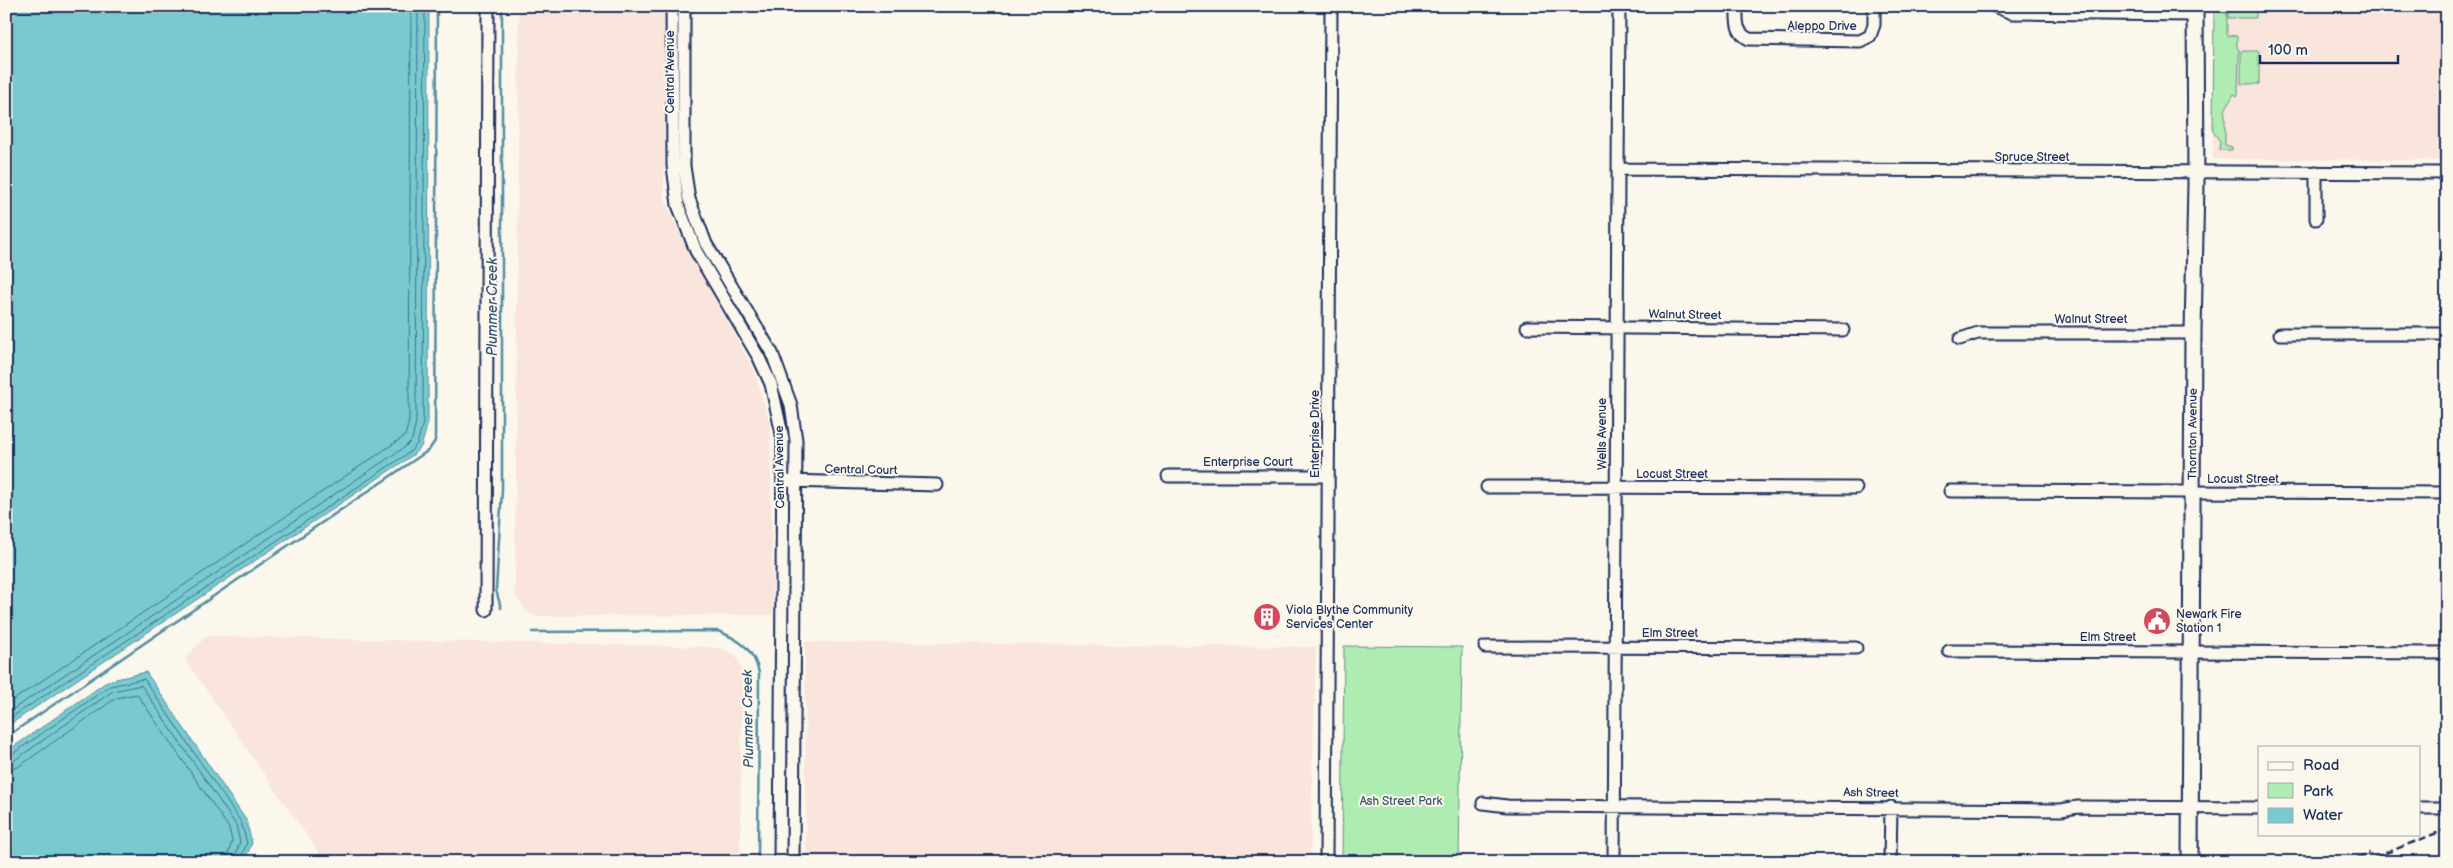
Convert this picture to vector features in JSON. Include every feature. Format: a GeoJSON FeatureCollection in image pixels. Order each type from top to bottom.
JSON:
{"type":"FeatureCollection","features":[{"type":"Feature","properties":{"kind":"main road","name":"Thornton Avenue"},"geometry":{"type":"LineString","coordinates":[[2190,862],[2193,333],[2196,172],[2195,10]]}},
{"type":"Feature","properties":{"kind":"street"},"geometry":{"type":"LineString","coordinates":[[486,610],[488,6]]}},
{"type":"Feature","properties":{"kind":"street","name":"Central Avenue"},"geometry":{"type":"LineString","coordinates":[[672,6],[673,166],[678,205],[696,250],[760,358],[771,384],[790,481],[793,862]]}},
{"type":"Feature","properties":{"kind":"street","name":"Central Avenue"},"geometry":{"type":"LineString","coordinates":[[684,6],[684,166],[689,199],[706,244],[772,352],[791,405],[794,431],[790,481],[780,862]]}},
{"type":"Feature","properties":{"kind":"street","name":"Enterprise Drive"},"geometry":{"type":"LineString","coordinates":[[1326,862],[1331,6]]}},
{"type":"Feature","properties":{"kind":"street","name":"Wells Avenue"},"geometry":{"type":"LineString","coordinates":[[1614,862],[1618,6]]}},
{"type":"Feature","properties":{"kind":"street","name":"Aleppo Drive"},"geometry":{"type":"LineString","coordinates":[[1737,6],[1737,26],[1743,36],[1757,40],[1860,41],[1870,36],[1873,30],[1874,6]]}},
{"type":"Feature","properties":{"kind":"street"},"geometry":{"type":"LineString","coordinates":[[1994,6],[2012,13],[2195,10]]}},
{"type":"Feature","properties":{"kind":"street","name":"Spruce Street"},"geometry":{"type":"LineString","coordinates":[[1618,169],[2447,173]]}},
{"type":"Feature","properties":{"kind":"street"},"geometry":{"type":"LineString","coordinates":[[2316,172],[2316,220]]}},
{"type":"Feature","properties":{"kind":"street","name":"Walnut Street"},"geometry":{"type":"LineString","coordinates":[[1527,327],[1843,330]]}},
{"type":"Feature","properties":{"kind":"street","name":"Walnut Street"},"geometry":{"type":"LineString","coordinates":[[1960,339],[1978,333],[2193,333]]}},
{"type":"Feature","properties":{"kind":"street"},"geometry":{"type":"LineString","coordinates":[[2280,334],[2447,334]]}},
{"type":"Feature","properties":{"kind":"street","name":"Enterprise Court"},"geometry":{"type":"LineString","coordinates":[[1168,476],[1328,476]]}},
{"type":"Feature","properties":{"kind":"street","name":"Central Court"},"geometry":{"type":"LineString","coordinates":[[790,481],[937,485]]}},
{"type":"Feature","properties":{"kind":"street","name":"Locust Street"},"geometry":{"type":"LineString","coordinates":[[1488,487],[1856,488]]}},
{"type":"Feature","properties":{"kind":"street","name":"Locust Street"},"geometry":{"type":"LineString","coordinates":[[1950,491],[2447,494]]}},
{"type":"Feature","properties":{"kind":"street","name":"Elm Street"},"geometry":{"type":"LineString","coordinates":[[1485,647],[1856,648]]}},
{"type":"Feature","properties":{"kind":"street","name":"Elm Street"},"geometry":{"type":"LineString","coordinates":[[1949,651],[2447,653]]}},
{"type":"Feature","properties":{"kind":"street","name":"Ash Street"},"geometry":{"type":"LineString","coordinates":[[1483,803],[1507,806],[1891,807],[2052,810],[2078,807],[2258,808]]}},
{"type":"Feature","properties":{"kind":"street"},"geometry":{"type":"LineString","coordinates":[[1890,862],[1891,807]]}},
{"type":"Feature","properties":{"kind":"street"},"geometry":{"type":"LineString","coordinates":[[2420,808],[2440,808]]}},
{"type":"Feature","properties":{"kind":"shaded area"},"geometry":{"type":"Polygon","coordinates":[[[519,6],[664,6],[664,196],[678,230],[754,370],[770,424],[773,615],[534,616],[523,607],[515,594],[519,6]]]}},
{"type":"Feature","properties":{"kind":"shaded area"},"geometry":{"type":"Polygon","coordinates":[[[2214,6],[2447,6],[2447,160],[2213,159],[2214,6]]]}},
{"type":"Feature","properties":{"kind":"shaded area"},"geometry":{"type":"Polygon","coordinates":[[[206,636],[711,647],[726,650],[736,656],[742,670],[740,862],[325,862],[185,659],[206,636]]]}},
{"type":"Feature","properties":{"kind":"shaded area"},"geometry":{"type":"Polygon","coordinates":[[[805,642],[1316,647],[1310,862],[806,862],[805,642]]]}},
{"type":"Feature","properties":{"kind":"green space"},"geometry":{"type":"Polygon","coordinates":[[[2214,6],[2227,6],[2227,35],[2237,36],[2237,48],[2239,49],[2238,96],[2234,94],[2225,110],[2225,145],[2232,147],[2232,150],[2219,150],[2220,141],[2213,132],[2214,6]]]}},
{"type":"Feature","properties":{"kind":"green space"},"geometry":{"type":"Polygon","coordinates":[[[2228,6],[2256,6],[2256,18],[2228,18],[2228,6]]]}},
{"type":"Feature","properties":{"kind":"green space"},"geometry":{"type":"Polygon","coordinates":[[[2241,51],[2259,51],[2259,84],[2241,84],[2241,51]]]}},
{"type":"Feature","properties":{"kind":"green space","name":"Ash Street Park"},"geometry":{"type":"Polygon","coordinates":[[[1344,646],[1462,647],[1459,862],[1342,862],[1344,646]]]}},
{"type":"Feature","properties":{"kind":"water"},"geometry":{"type":"Polygon","coordinates":[[[6,6],[429,6],[428,423],[421,447],[413,455],[6,727],[6,6]]]}},
{"type":"Feature","properties":{"kind":"water"},"geometry":{"type":"Polygon","coordinates":[[[146,672],[246,820],[252,843],[244,862],[6,862],[6,752],[108,681],[146,672]]]}},
{"type":"Feature","properties":{"kind":"waterway"},"geometry":{"type":"LineString","coordinates":[[6,737],[429,450],[435,441],[437,6]]}},
{"type":"Feature","properties":{"kind":"waterway","name":"Plummer Creek"},"geometry":{"type":"LineString","coordinates":[[501,608],[496,590],[502,490],[502,6]]}},
{"type":"Feature","properties":{"kind":"waterway","name":"Plummer Creek"},"geometry":{"type":"LineString","coordinates":[[532,632],[718,631],[745,646],[754,658],[759,673],[758,862]]}},
{"type":"Feature","properties":{"kind":"railway"},"geometry":{"type":"LineString","coordinates":[[2363,862],[2447,829]]}},
{"type":"Feature","properties":{"kind":"railway"},"geometry":{"type":"LineString","coordinates":[[2346,862],[2370,853]]}},
{"type":"Feature","properties":{"kind":"place","name":"Viola Blythe Community Services Center"},"geometry":{"type":"Point","coordinates":[1267,617]}},
{"type":"Feature","properties":{"kind":"place","name":"Newark Fire Station 1"},"geometry":{"type":"Point","coordinates":[2157,621]}}]}
